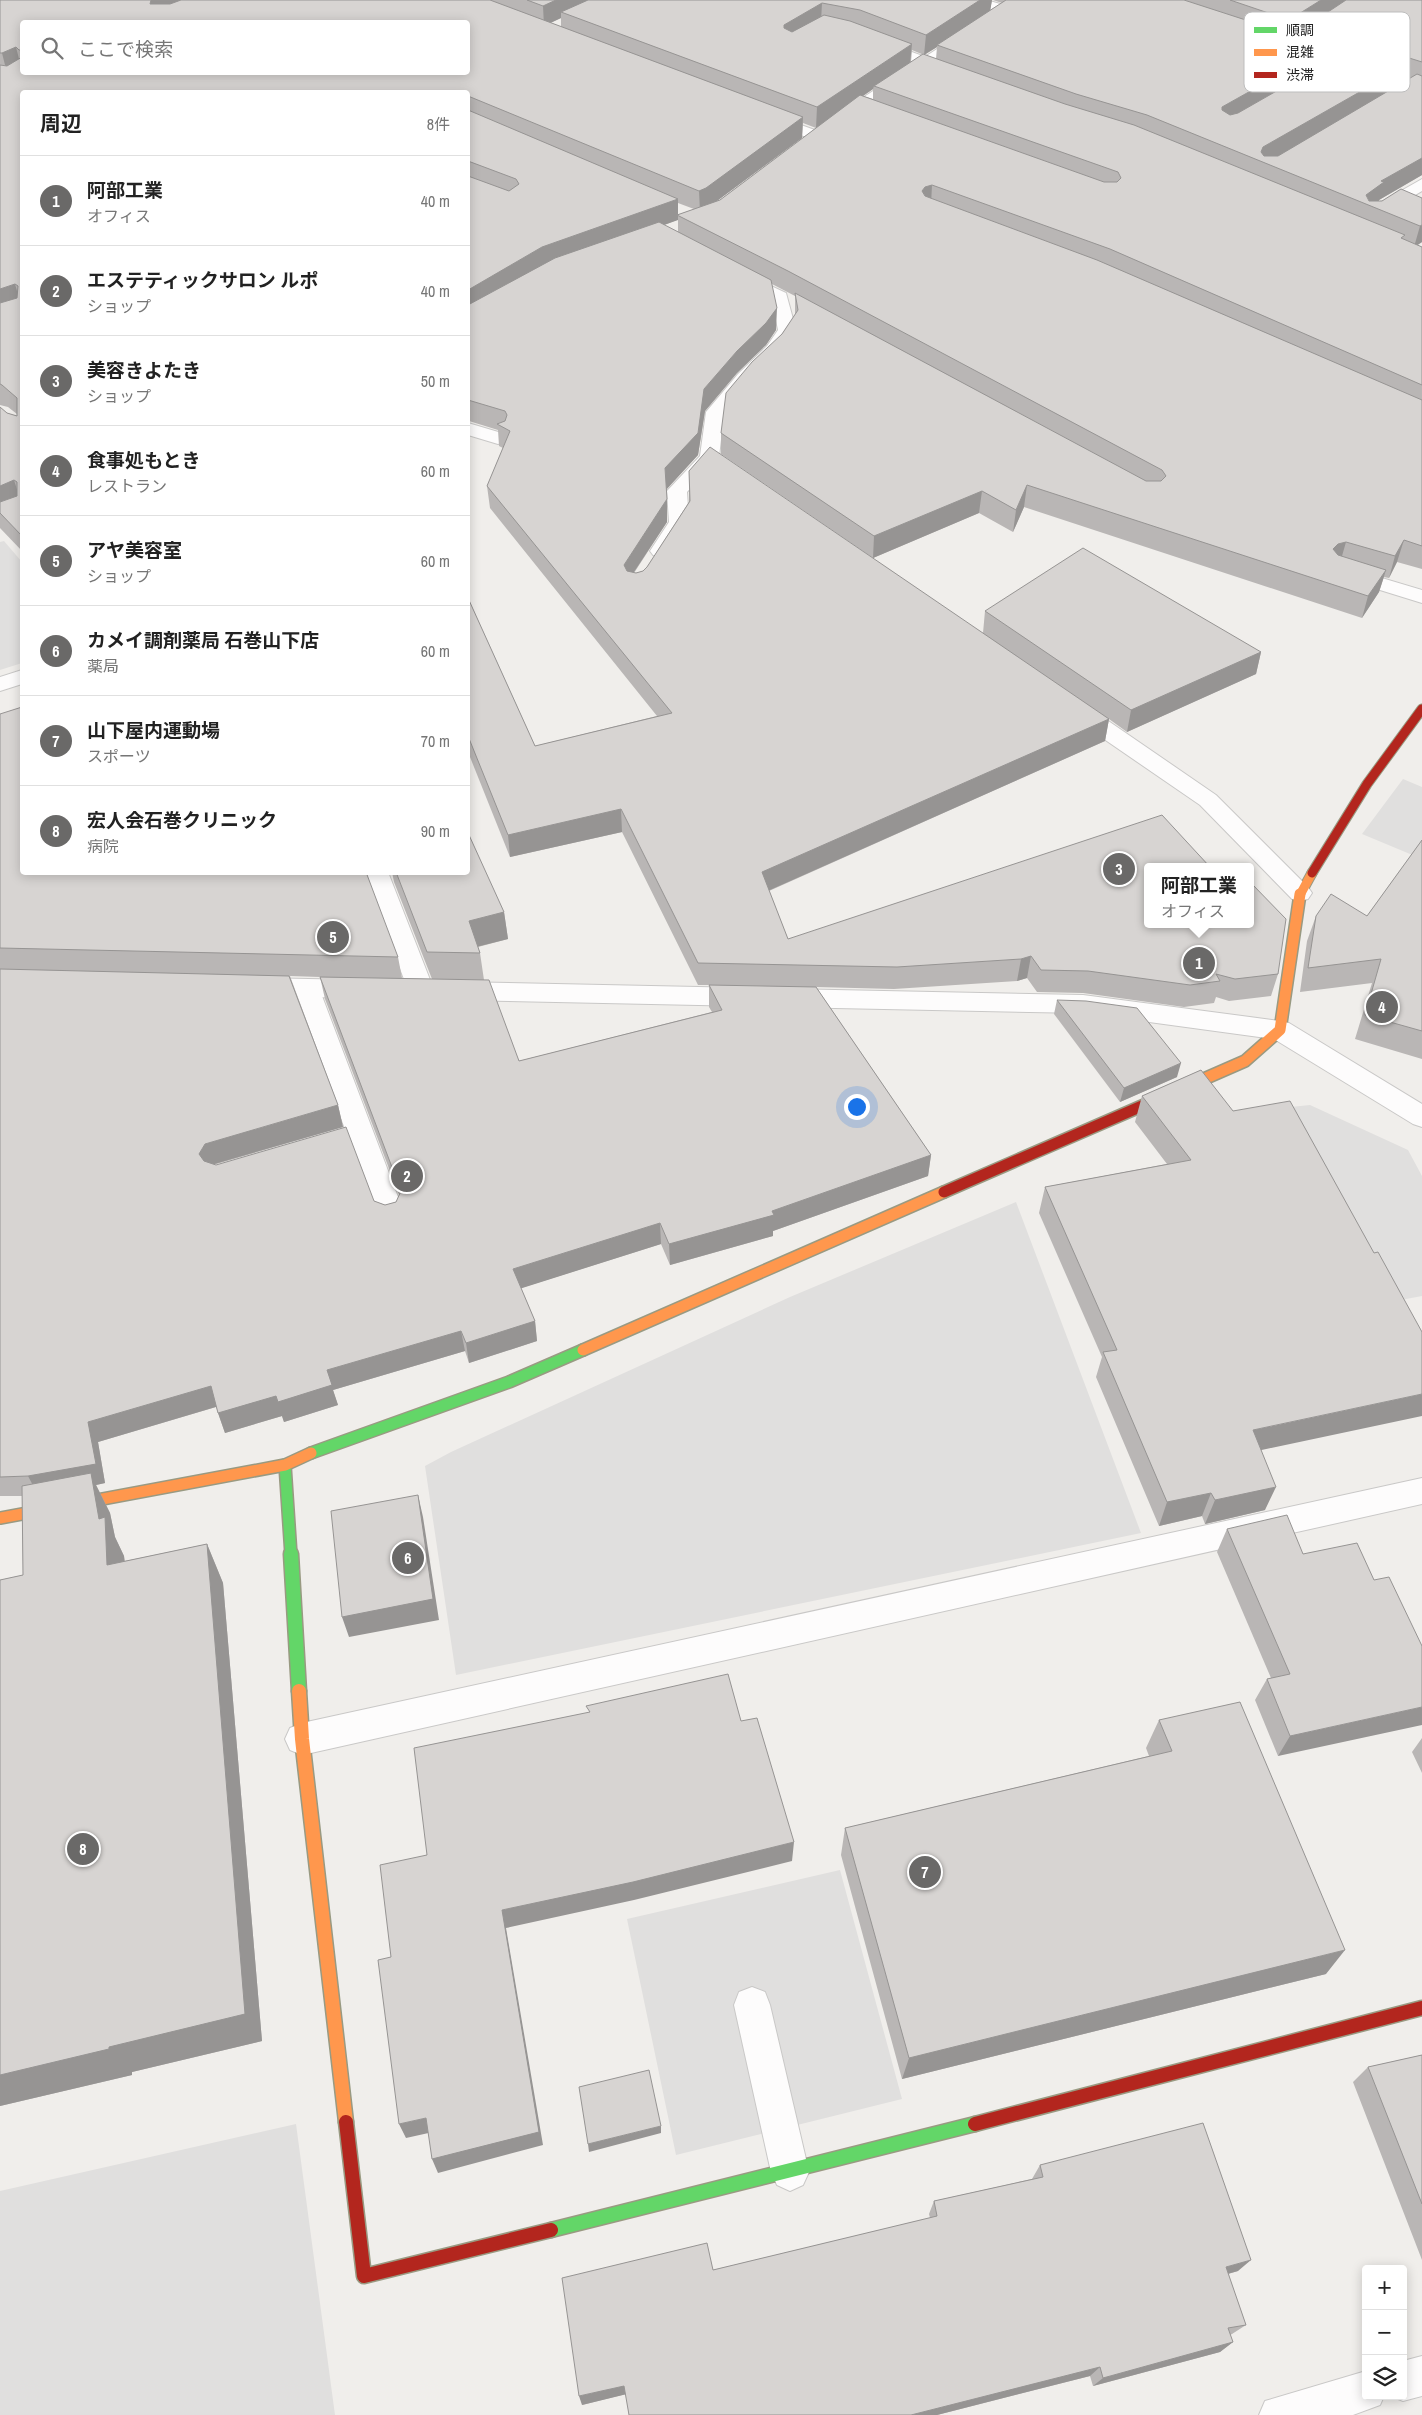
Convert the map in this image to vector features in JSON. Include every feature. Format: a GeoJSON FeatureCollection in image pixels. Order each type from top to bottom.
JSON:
{"type":"FeatureCollection","features":[{"type":"Feature","properties":{"kind":"street"},"geometry":{"type":"LineString","coordinates":[[970,0],[1011,5]]}},
{"type":"Feature","properties":{"kind":"street"},"geometry":{"type":"LineString","coordinates":[[802,148],[856,107],[928,67],[1011,5]]}},
{"type":"Feature","properties":{"kind":"street"},"geometry":{"type":"LineString","coordinates":[[863,38],[928,67]]}},
{"type":"Feature","properties":{"kind":"street"},"geometry":{"type":"LineString","coordinates":[[1394,97],[1408,92]]}},
{"type":"Feature","properties":{"kind":"street"},"geometry":{"type":"LineString","coordinates":[[856,107],[875,113]]}},
{"type":"Feature","properties":{"kind":"street"},"geometry":{"type":"LineString","coordinates":[[753,112],[817,136]]}},
{"type":"Feature","properties":{"kind":"street"},"geometry":{"type":"LineString","coordinates":[[1370,216],[1422,184]]}},
{"type":"Feature","properties":{"kind":"street"},"geometry":{"type":"LineString","coordinates":[[729,270],[797,307]]}},
{"type":"Feature","properties":{"kind":"street"},"geometry":{"type":"LineString","coordinates":[[652,563],[679,522],[677,490],[717,463],[715,412],[744,378],[774,350],[787,330],[780,297]]}},
{"type":"Feature","properties":{"kind":"street"},"geometry":{"type":"LineString","coordinates":[[470,430],[498,438]]}},
{"type":"Feature","properties":{"kind":"street"},"geometry":{"type":"LineString","coordinates":[[1339,571],[1422,597]]}},
{"type":"Feature","properties":{"kind":"street"},"geometry":{"type":"LineString","coordinates":[[0,684],[20,678]]}},
{"type":"Feature","properties":{"kind":"street"},"geometry":{"type":"LineString","coordinates":[[1060,699],[1208,800],[1300,893]]}},
{"type":"Feature","properties":{"kind":"street"},"geometry":{"type":"LineString","coordinates":[[0,1518],[133,1495],[285,1465],[329,1446],[508,1382],[1245,1060],[1280,1030],[1300,893],[1367,784],[1422,710]]}},
{"type":"Feature","properties":{"kind":"street"},"geometry":{"type":"LineString","coordinates":[[377,875],[420,990]]}},
{"type":"Feature","properties":{"kind":"street"},"geometry":{"type":"LineString","coordinates":[[237,986],[1083,1004],[1280,1030],[1422,1118]]}},
{"type":"Feature","properties":{"kind":"street"},"geometry":{"type":"LineString","coordinates":[[306,988],[390,1213]]}},
{"type":"Feature","properties":{"kind":"street"},"geometry":{"type":"LineString","coordinates":[[333,1142],[361,1134]]}},
{"type":"Feature","properties":{"kind":"street"},"geometry":{"type":"LineString","coordinates":[[285,1465],[302,1738],[364,2276],[790,2172],[1422,2008]]}},
{"type":"Feature","properties":{"kind":"street"},"geometry":{"type":"LineString","coordinates":[[302,1738],[1422,1491]]}},
{"type":"Feature","properties":{"kind":"street"},"geometry":{"type":"LineString","coordinates":[[752,2005],[790,2172]]}},
{"type":"Feature","properties":{"kind":"street"},"geometry":{"type":"LineString","coordinates":[[1407,2380],[1422,2376]]}},
{"type":"Feature","properties":{"kind":"street"},"geometry":{"type":"LineString","coordinates":[[1279,2415],[1362,2392]]}},
{"type":"Feature","properties":{"kind":"shaded area"},"geometry":{"type":"Polygon","coordinates":[[[4,541],[20,560],[20,664],[0,670],[0,542],[4,541]]]}},
{"type":"Feature","properties":{"kind":"shaded area"},"geometry":{"type":"Polygon","coordinates":[[[1403,779],[1422,787],[1422,859],[1362,834],[1403,779]]]}},
{"type":"Feature","properties":{"kind":"shaded area"},"geometry":{"type":"Polygon","coordinates":[[[1310,1105],[1408,1150],[1422,1176],[1422,1296],[1390,1302],[1281,1108],[1310,1105]]]}},
{"type":"Feature","properties":{"kind":"shaded area"},"geometry":{"type":"Polygon","coordinates":[[[1016,1202],[1141,1533],[456,1675],[425,1466],[451,1452],[790,1297],[1016,1202]]]}},
{"type":"Feature","properties":{"kind":"shaded area"},"geometry":{"type":"Polygon","coordinates":[[[840,1870],[902,2099],[676,2155],[627,1919],[840,1870]]]}},
{"type":"Feature","properties":{"kind":"shaded area"},"geometry":{"type":"Polygon","coordinates":[[[296,2124],[335,2415],[0,2415],[0,2191],[296,2124]]]}},
{"type":"Feature","properties":{"kind":"building"},"geometry":{"type":"Polygon","coordinates":[[[0,0],[151,0],[150,4],[170,4],[181,0],[490,0],[803,117],[706,188],[699,191],[470,97],[470,90],[20,90],[20,534],[0,513],[0,502],[17,496],[17,482],[14,480],[0,486],[0,407],[7,413],[17,416],[17,398],[0,384],[0,303],[17,298],[18,286],[15,284],[0,289],[0,65],[7,66],[20,58],[20,75],[470,75],[470,20],[20,20],[20,50],[16,47],[0,53],[0,0]]]}},
{"type":"Feature","properties":{"kind":"building"},"geometry":{"type":"Polygon","coordinates":[[[527,0],[556,0],[543,6],[527,0]]]}},
{"type":"Feature","properties":{"kind":"building"},"geometry":{"type":"Polygon","coordinates":[[[588,0],[980,0],[926,35],[860,10],[822,3],[784,25],[784,28],[792,32],[824,15],[850,21],[912,44],[817,107],[561,12],[588,0]]]}},
{"type":"Feature","properties":{"kind":"building"},"geometry":{"type":"Polygon","coordinates":[[[1006,0],[1184,0],[1244,19],[1244,92],[1249,92],[1222,107],[1222,110],[1230,115],[1238,113],[1275,92],[1360,92],[1263,147],[1261,152],[1264,156],[1278,156],[1386,92],[1410,92],[1410,78],[1417,74],[1422,76],[1422,158],[1381,181],[1384,182],[1366,195],[1369,201],[1382,201],[1401,189],[1422,198],[1422,225],[1420,226],[1147,115],[1076,94],[937,45],[1006,0]]]}},
{"type":"Feature","properties":{"kind":"building"},"geometry":{"type":"Polygon","coordinates":[[[1230,0],[1321,0],[1302,12],[1265,12],[1230,0]]]}},
{"type":"Feature","properties":{"kind":"building"},"geometry":{"type":"Polygon","coordinates":[[[1346,0],[1422,0],[1422,62],[1410,58],[1410,12],[1328,12],[1346,0]]]}},
{"type":"Feature","properties":{"kind":"building"},"geometry":{"type":"Polygon","coordinates":[[[923,54],[1065,104],[1134,125],[1405,235],[1401,238],[1422,247],[1422,385],[1110,249],[932,185],[925,187],[922,191],[925,196],[1097,260],[1422,400],[1422,546],[1404,540],[1395,556],[1346,542],[1338,544],[1333,549],[1338,555],[1386,570],[1368,596],[1027,485],[1016,510],[982,491],[874,536],[721,433],[726,393],[752,362],[782,334],[798,310],[795,293],[1146,481],[1161,481],[1166,476],[1162,470],[788,271],[677,215],[720,200],[860,95],[1104,182],[1117,182],[1121,178],[1118,172],[874,86],[923,54]]]}},
{"type":"Feature","properties":{"kind":"building"},"geometry":{"type":"Polygon","coordinates":[[[470,111],[678,199],[542,247],[470,289],[470,177],[509,191],[519,184],[516,179],[470,162],[470,111]]]}},
{"type":"Feature","properties":{"kind":"building"},"geometry":{"type":"Polygon","coordinates":[[[659,222],[771,280],[777,308],[766,323],[737,351],[704,389],[698,433],[665,468],[667,499],[624,565],[627,571],[636,573],[643,571],[647,567],[690,501],[689,471],[710,447],[1109,719],[762,872],[788,939],[1162,815],[1206,863],[1144,863],[1144,928],[1254,928],[1254,886],[1286,919],[1278,974],[1235,979],[1216,974],[1220,981],[1190,985],[1088,971],[1041,970],[1031,956],[1021,959],[897,967],[698,963],[621,809],[508,835],[470,741],[470,602],[535,746],[672,713],[487,486],[510,431],[497,424],[505,421],[507,415],[505,411],[470,401],[470,304],[555,258],[659,222]]]}},
{"type":"Feature","properties":{"kind":"building"},"geometry":{"type":"Polygon","coordinates":[[[1083,548],[1261,652],[1131,710],[985,611],[1083,548]]]}},
{"type":"Feature","properties":{"kind":"building"},"geometry":{"type":"Polygon","coordinates":[[[20,708],[20,875],[367,875],[398,957],[0,948],[0,714],[20,708]]]}},
{"type":"Feature","properties":{"kind":"building"},"geometry":{"type":"Polygon","coordinates":[[[470,837],[504,912],[469,921],[480,953],[427,952],[397,875],[470,875],[470,837]]]}},
{"type":"Feature","properties":{"kind":"building"},"geometry":{"type":"Polygon","coordinates":[[[1422,840],[1422,1031],[1365,1015],[1381,959],[1308,968],[1316,916],[1331,894],[1367,916],[1422,840]]]}},
{"type":"Feature","properties":{"kind":"building"},"geometry":{"type":"Polygon","coordinates":[[[0,969],[289,976],[338,1105],[205,1144],[199,1154],[204,1161],[216,1165],[346,1127],[374,1201],[385,1205],[396,1202],[401,1191],[320,977],[489,980],[519,1061],[722,1010],[709,985],[816,987],[931,1155],[772,1211],[774,1215],[669,1244],[660,1223],[513,1269],[535,1321],[466,1343],[461,1331],[327,1370],[332,1385],[278,1402],[276,1396],[218,1413],[211,1386],[88,1422],[96,1464],[28,1476],[0,1477],[0,969]]]}},
{"type":"Feature","properties":{"kind":"building"},"geometry":{"type":"Polygon","coordinates":[[[1057,1000],[1086,1001],[1137,1008],[1181,1063],[1124,1088],[1057,1000]]]}},
{"type":"Feature","properties":{"kind":"building"},"geometry":{"type":"Polygon","coordinates":[[[1201,1070],[1233,1111],[1290,1101],[1374,1253],[1378,1252],[1422,1332],[1422,1394],[1253,1430],[1276,1487],[1215,1500],[1211,1493],[1167,1502],[1103,1352],[1117,1350],[1045,1187],[1191,1160],[1142,1096],[1201,1070]]]}},
{"type":"Feature","properties":{"kind":"building"},"geometry":{"type":"Polygon","coordinates":[[[91,1473],[99,1519],[105,1517],[107,1565],[207,1544],[245,2014],[0,2075],[0,1580],[23,1575],[22,1486],[91,1473]]]}},
{"type":"Feature","properties":{"kind":"building"},"geometry":{"type":"Polygon","coordinates":[[[418,1495],[433,1599],[342,1617],[331,1511],[418,1495]]]}},
{"type":"Feature","properties":{"kind":"building"},"geometry":{"type":"Polygon","coordinates":[[[1287,1515],[1303,1554],[1357,1543],[1374,1580],[1389,1577],[1422,1646],[1422,1707],[1290,1736],[1267,1679],[1290,1674],[1227,1529],[1287,1515]]]}},
{"type":"Feature","properties":{"kind":"building"},"geometry":{"type":"Polygon","coordinates":[[[728,1674],[741,1721],[757,1718],[794,1842],[633,1882],[502,1910],[539,2132],[432,2159],[426,2118],[399,2124],[378,1960],[391,1957],[380,1865],[427,1855],[414,1748],[590,1712],[586,1706],[728,1674]]]}},
{"type":"Feature","properties":{"kind":"building"},"geometry":{"type":"Polygon","coordinates":[[[1240,1702],[1345,1950],[909,2058],[845,1828],[1172,1751],[1159,1720],[1240,1702]]]}},
{"type":"Feature","properties":{"kind":"building"},"geometry":{"type":"Polygon","coordinates":[[[1422,2055],[1422,2204],[1368,2067],[1422,2055]]]}},
{"type":"Feature","properties":{"kind":"building"},"geometry":{"type":"Polygon","coordinates":[[[649,2070],[661,2126],[588,2144],[579,2087],[649,2070]]]}},
{"type":"Feature","properties":{"kind":"building"},"geometry":{"type":"Polygon","coordinates":[[[1203,2123],[1251,2260],[1226,2267],[1246,2325],[1228,2328],[1233,2342],[1103,2378],[1100,2367],[911,2415],[629,2415],[624,2386],[579,2396],[562,2278],[707,2243],[713,2270],[937,2216],[934,2201],[1043,2177],[1040,2165],[1203,2123]]]}},
{"type":"Feature","properties":{"kind":"traffic: fast"},"geometry":{"type":"LineString","coordinates":[[311,1453],[509,1382],[583,1350]]}},
{"type":"Feature","properties":{"kind":"traffic: fast"},"geometry":{"type":"LineString","coordinates":[[285,1465],[299,1691]]}},
{"type":"Feature","properties":{"kind":"traffic: fast"},"geometry":{"type":"LineString","coordinates":[[551,2230],[975,2124]]}},
{"type":"Feature","properties":{"kind":"traffic: slow"},"geometry":{"type":"LineString","coordinates":[[1181,1089],[1245,1061],[1280,1030],[1300,893],[1312,873]]}},
{"type":"Feature","properties":{"kind":"traffic: slow"},"geometry":{"type":"LineString","coordinates":[[583,1350],[944,1192]]}},
{"type":"Feature","properties":{"kind":"traffic: slow"},"geometry":{"type":"LineString","coordinates":[[0,1518],[285,1465],[311,1453]]}},
{"type":"Feature","properties":{"kind":"traffic: slow"},"geometry":{"type":"LineString","coordinates":[[299,1691],[302,1739],[346,2122]]}},
{"type":"Feature","properties":{"kind":"traffic: jam"},"geometry":{"type":"LineString","coordinates":[[1312,873],[1367,784],[1422,709]]}},
{"type":"Feature","properties":{"kind":"traffic: jam"},"geometry":{"type":"LineString","coordinates":[[944,1192],[1181,1089]]}},
{"type":"Feature","properties":{"kind":"traffic: jam"},"geometry":{"type":"LineString","coordinates":[[975,2124],[1422,2008]]}},
{"type":"Feature","properties":{"kind":"traffic: jam"},"geometry":{"type":"LineString","coordinates":[[346,2122],[364,2276],[551,2230]]}},
{"type":"Feature","properties":{"kind":"place","name":"美容きよたき"},"geometry":{"type":"Point","coordinates":[1119,869]}},
{"type":"Feature","properties":{"kind":"place","name":"アヤ美容室"},"geometry":{"type":"Point","coordinates":[333,937]}},
{"type":"Feature","properties":{"kind":"place","name":"阿部工業"},"geometry":{"type":"Point","coordinates":[1199,963]}},
{"type":"Feature","properties":{"kind":"place","name":"食事処もとき"},"geometry":{"type":"Point","coordinates":[1382,1007]}},
{"type":"Feature","properties":{"kind":"place","name":"エステティックサロン ルポ"},"geometry":{"type":"Point","coordinates":[407,1176]}},
{"type":"Feature","properties":{"kind":"place","name":"カメイ調剤薬局 石巻山下店"},"geometry":{"type":"Point","coordinates":[408,1558]}},
{"type":"Feature","properties":{"kind":"place","name":"宏人会石巻クリニック"},"geometry":{"type":"Point","coordinates":[83,1849]}},
{"type":"Feature","properties":{"kind":"place","name":"山下屋内運動場"},"geometry":{"type":"Point","coordinates":[925,1872]}}]}
